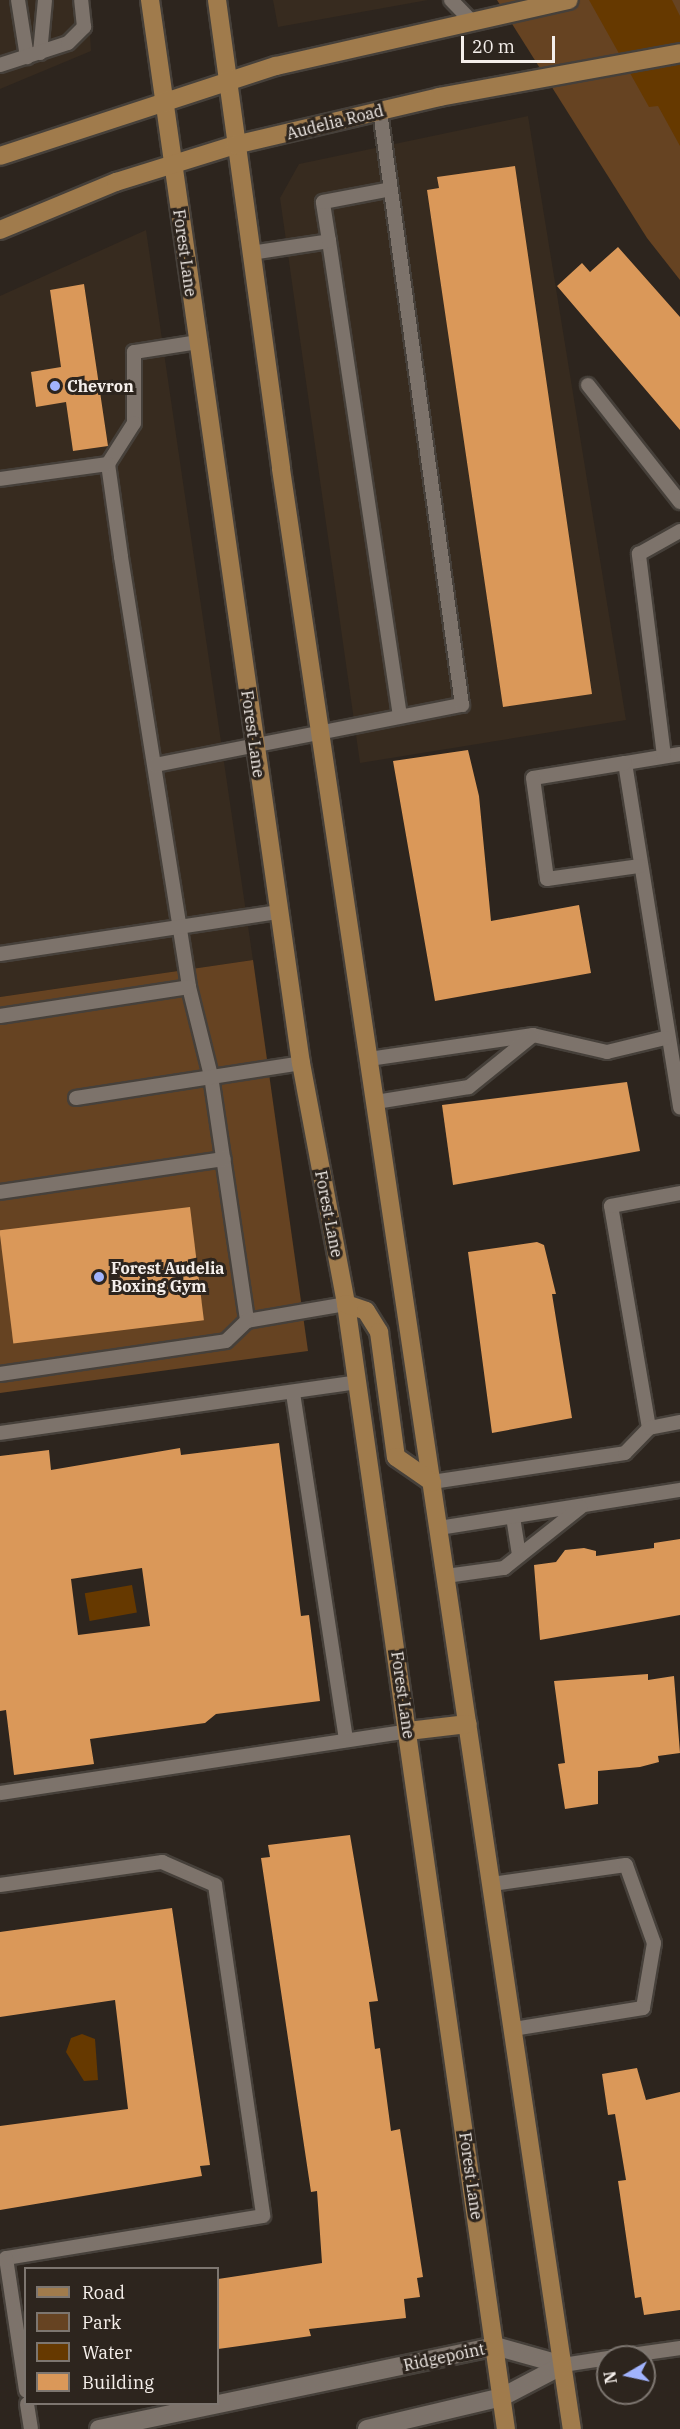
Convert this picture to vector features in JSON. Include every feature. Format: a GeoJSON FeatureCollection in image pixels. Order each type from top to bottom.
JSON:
{"type":"FeatureCollection","features":[{"type":"Feature","properties":{"kind":"main road","name":"Forest Lane"},"geometry":{"type":"LineString","coordinates":[[150,0],[254,748],[301,1063],[346,1304],[506,2429]]}},
{"type":"Feature","properties":{"kind":"main road"},"geometry":{"type":"LineString","coordinates":[[217,0],[235,145],[320,732],[572,2429]]}},
{"type":"Feature","properties":{"kind":"main road"},"geometry":{"type":"LineString","coordinates":[[0,156],[164,99],[227,80],[470,20],[562,1]]}},
{"type":"Feature","properties":{"kind":"main road","name":"Audelia Road"},"geometry":{"type":"LineString","coordinates":[[0,230],[173,164],[235,145],[380,111],[585,68],[680,53]]}},
{"type":"Feature","properties":{"kind":"main road"},"geometry":{"type":"LineString","coordinates":[[346,1304],[366,1311],[379,1332],[396,1457],[432,1482]]}},
{"type":"Feature","properties":{"kind":"main road"},"geometry":{"type":"LineString","coordinates":[[408,1731],[468,1724]]}},
{"type":"Feature","properties":{"kind":"street","name":"Ridgepoint"},"geometry":{"type":"LineString","coordinates":[[99,2429],[193,2420],[495,2346],[562,2365]]}},
{"type":"Feature","properties":{"kind":"street"},"geometry":{"type":"LineString","coordinates":[[367,2429],[502,2397],[562,2365]]}},
{"type":"Feature","properties":{"kind":"lane"},"geometry":{"type":"LineString","coordinates":[[18,0],[33,55]]}},
{"type":"Feature","properties":{"kind":"lane"},"geometry":{"type":"LineString","coordinates":[[33,55],[45,0]]}},
{"type":"Feature","properties":{"kind":"lane"},"geometry":{"type":"LineString","coordinates":[[0,65],[68,43],[84,27],[81,0]]}},
{"type":"Feature","properties":{"kind":"lane"},"geometry":{"type":"LineString","coordinates":[[451,0],[470,20]]}},
{"type":"Feature","properties":{"kind":"lane"},"geometry":{"type":"LineString","coordinates":[[155,765],[254,748],[320,732],[462,705],[380,111]]}},
{"type":"Feature","properties":{"kind":"lane"},"geometry":{"type":"LineString","coordinates":[[391,189],[322,202],[400,716]]}},
{"type":"Feature","properties":{"kind":"lane"},"geometry":{"type":"LineString","coordinates":[[251,253],[329,241]]}},
{"type":"Feature","properties":{"kind":"lane"},"geometry":{"type":"LineString","coordinates":[[198,342],[134,352],[134,423],[108,464],[179,927],[189,987],[211,1076],[248,1321]]}},
{"type":"Feature","properties":{"kind":"lane"},"geometry":{"type":"LineString","coordinates":[[588,385],[680,502]]}},
{"type":"Feature","properties":{"kind":"lane"},"geometry":{"type":"LineString","coordinates":[[0,479],[108,464]]}},
{"type":"Feature","properties":{"kind":"lane"},"geometry":{"type":"LineString","coordinates":[[664,756],[639,554],[680,531]]}},
{"type":"Feature","properties":{"kind":"lane"},"geometry":{"type":"LineString","coordinates":[[640,866],[547,879],[532,778],[680,754]]}},
{"type":"Feature","properties":{"kind":"lane"},"geometry":{"type":"LineString","coordinates":[[625,763],[665,1038],[680,1108]]}},
{"type":"Feature","properties":{"kind":"lane"},"geometry":{"type":"LineString","coordinates":[[0,954],[279,912]]}},
{"type":"Feature","properties":{"kind":"lane"},"geometry":{"type":"LineString","coordinates":[[0,1016],[189,987]]}},
{"type":"Feature","properties":{"kind":"lane"},"geometry":{"type":"LineString","coordinates":[[376,1102],[469,1087],[533,1035]]}},
{"type":"Feature","properties":{"kind":"lane"},"geometry":{"type":"LineString","coordinates":[[369,1059],[533,1035],[607,1052],[665,1038]]}},
{"type":"Feature","properties":{"kind":"lane"},"geometry":{"type":"LineString","coordinates":[[76,1098],[301,1063]]}},
{"type":"Feature","properties":{"kind":"lane"},"geometry":{"type":"LineString","coordinates":[[0,1192],[224,1159]]}},
{"type":"Feature","properties":{"kind":"lane"},"geometry":{"type":"LineString","coordinates":[[649,1428],[611,1206],[680,1193]]}},
{"type":"Feature","properties":{"kind":"lane"},"geometry":{"type":"LineString","coordinates":[[0,1374],[226,1341],[248,1321],[346,1304]]}},
{"type":"Feature","properties":{"kind":"lane"},"geometry":{"type":"LineString","coordinates":[[0,1433],[293,1393],[357,1382]]}},
{"type":"Feature","properties":{"kind":"lane"},"geometry":{"type":"LineString","coordinates":[[293,1393],[346,1740]]}},
{"type":"Feature","properties":{"kind":"lane"},"geometry":{"type":"LineString","coordinates":[[432,1482],[625,1453],[649,1428],[680,1422]]}},
{"type":"Feature","properties":{"kind":"lane"},"geometry":{"type":"LineString","coordinates":[[439,1528],[680,1491]]}},
{"type":"Feature","properties":{"kind":"lane"},"geometry":{"type":"LineString","coordinates":[[446,1576],[504,1568],[584,1505]]}},
{"type":"Feature","properties":{"kind":"lane"},"geometry":{"type":"LineString","coordinates":[[513,1517],[519,1556]]}},
{"type":"Feature","properties":{"kind":"lane"},"geometry":{"type":"LineString","coordinates":[[0,1793],[408,1731]]}},
{"type":"Feature","properties":{"kind":"lane"},"geometry":{"type":"LineString","coordinates":[[0,1885],[162,1862],[215,1885],[263,2216],[3,2258],[24,2379]]}},
{"type":"Feature","properties":{"kind":"lane"},"geometry":{"type":"LineString","coordinates":[[492,1884],[626,1865],[654,1943],[643,2008],[513,2029]]}},
{"type":"Feature","properties":{"kind":"lane"},"geometry":{"type":"LineString","coordinates":[[656,2352],[680,2348]]}},
{"type":"Feature","properties":{"kind":"lane"},"geometry":{"type":"LineString","coordinates":[[562,2365],[596,2360]]}},
{"type":"Feature","properties":{"kind":"lane"},"geometry":{"type":"LineString","coordinates":[[27,2405],[31,2429]]}},
{"type":"Feature","properties":{"kind":"shaded area"},"geometry":{"type":"Polygon","coordinates":[[[0,0],[88,0],[91,51],[0,89],[0,0]]]}},
{"type":"Feature","properties":{"kind":"shaded area"},"geometry":{"type":"Polygon","coordinates":[[[273,0],[428,0],[278,27],[273,0]]]}},
{"type":"Feature","properties":{"kind":"shaded area"},"geometry":{"type":"Polygon","coordinates":[[[528,116],[626,720],[360,763],[280,198],[299,164],[528,116]]]}},
{"type":"Feature","properties":{"kind":"shaded area"},"geometry":{"type":"Polygon","coordinates":[[[146,230],[253,960],[0,997],[0,296],[146,230]]]}},
{"type":"Feature","properties":{"kind":"green space"},"geometry":{"type":"Polygon","coordinates":[[[497,0],[680,0],[680,280],[647,238],[497,0]]]}},
{"type":"Feature","properties":{"kind":"green space"},"geometry":{"type":"Polygon","coordinates":[[[253,960],[308,1351],[0,1393],[0,997],[253,960]]]}},
{"type":"Feature","properties":{"kind":"water"},"geometry":{"type":"Polygon","coordinates":[[[589,0],[672,0],[680,16],[680,146],[658,106],[649,107],[589,0]]]}},
{"type":"Feature","properties":{"kind":"water"},"geometry":{"type":"Polygon","coordinates":[[[132,1585],[137,1613],[90,1621],[85,1593],[132,1585]]]}},
{"type":"Feature","properties":{"kind":"water"},"geometry":{"type":"Polygon","coordinates":[[[82,2034],[95,2039],[98,2080],[84,2081],[66,2052],[71,2038],[82,2034]]]}},
{"type":"Feature","properties":{"kind":"building"},"geometry":{"type":"Polygon","coordinates":[[[515,166],[592,694],[503,707],[427,190],[439,188],[437,177],[515,166]]]}},
{"type":"Feature","properties":{"kind":"building"},"geometry":{"type":"Polygon","coordinates":[[[618,247],[680,317],[680,430],[557,286],[582,263],[590,272],[618,247]]]}},
{"type":"Feature","properties":{"kind":"building","name":"Chevron"},"geometry":{"type":"Polygon","coordinates":[[[84,284],[108,446],[73,451],[66,402],[36,407],[31,372],[61,367],[50,290],[84,284]]]}},
{"type":"Feature","properties":{"kind":"building"},"geometry":{"type":"Polygon","coordinates":[[[468,750],[479,796],[491,921],[579,905],[591,973],[435,1001],[393,761],[468,750]]]}},
{"type":"Feature","properties":{"kind":"building"},"geometry":{"type":"Polygon","coordinates":[[[627,1082],[640,1151],[453,1185],[442,1105],[627,1082]]]}},
{"type":"Feature","properties":{"kind":"building","name":"Forest Audelia Boxing Gym"},"geometry":{"type":"Polygon","coordinates":[[[190,1207],[204,1320],[13,1344],[0,1230],[190,1207]]]}},
{"type":"Feature","properties":{"kind":"building"},"geometry":{"type":"Polygon","coordinates":[[[537,1242],[544,1245],[556,1294],[552,1294],[572,1418],[492,1433],[468,1252],[537,1242]]]}},
{"type":"Feature","properties":{"kind":"building"},"geometry":{"type":"Polygon","coordinates":[[[279,1443],[301,1616],[309,1615],[320,1701],[216,1714],[205,1723],[90,1739],[94,1764],[14,1775],[6,1710],[0,1711],[0,1456],[49,1450],[51,1470],[180,1448],[181,1455],[279,1443]],[[142,1568],[71,1579],[78,1635],[150,1626],[142,1568]]]}},
{"type":"Feature","properties":{"kind":"building"},"geometry":{"type":"Polygon","coordinates":[[[680,1539],[680,1615],[540,1640],[534,1565],[556,1562],[565,1550],[584,1548],[596,1551],[596,1556],[654,1548],[654,1543],[680,1539]]]}},
{"type":"Feature","properties":{"kind":"building"},"geometry":{"type":"Polygon","coordinates":[[[648,1674],[648,1680],[674,1676],[680,1753],[658,1756],[659,1762],[640,1767],[598,1771],[598,1804],[565,1809],[558,1764],[565,1763],[554,1681],[648,1674]]]}},
{"type":"Feature","properties":{"kind":"building"},"geometry":{"type":"Polygon","coordinates":[[[350,1835],[378,2001],[369,2002],[375,2049],[380,2048],[391,2131],[400,2129],[423,2277],[417,2278],[420,2297],[404,2299],[406,2318],[309,2329],[311,2336],[219,2349],[219,2279],[322,2263],[317,2191],[311,2192],[261,1858],[270,1857],[268,1845],[350,1835]]]}},
{"type":"Feature","properties":{"kind":"building"},"geometry":{"type":"Polygon","coordinates":[[[172,1908],[210,2165],[200,2166],[202,2176],[0,2210],[0,2126],[128,2109],[115,2000],[0,2017],[0,1932],[172,1908]]]}},
{"type":"Feature","properties":{"kind":"building"},"geometry":{"type":"Polygon","coordinates":[[[637,2068],[646,2100],[680,2092],[680,2310],[644,2315],[641,2297],[635,2298],[618,2181],[626,2180],[615,2114],[608,2115],[602,2074],[637,2068]]]}},
{"type":"Feature","properties":{"kind":"place","name":"Chevron"},"geometry":{"type":"Point","coordinates":[55,386]}},
{"type":"Feature","properties":{"kind":"place","name":"Forest Audelia Boxing Gym"},"geometry":{"type":"Point","coordinates":[99,1277]}}]}
